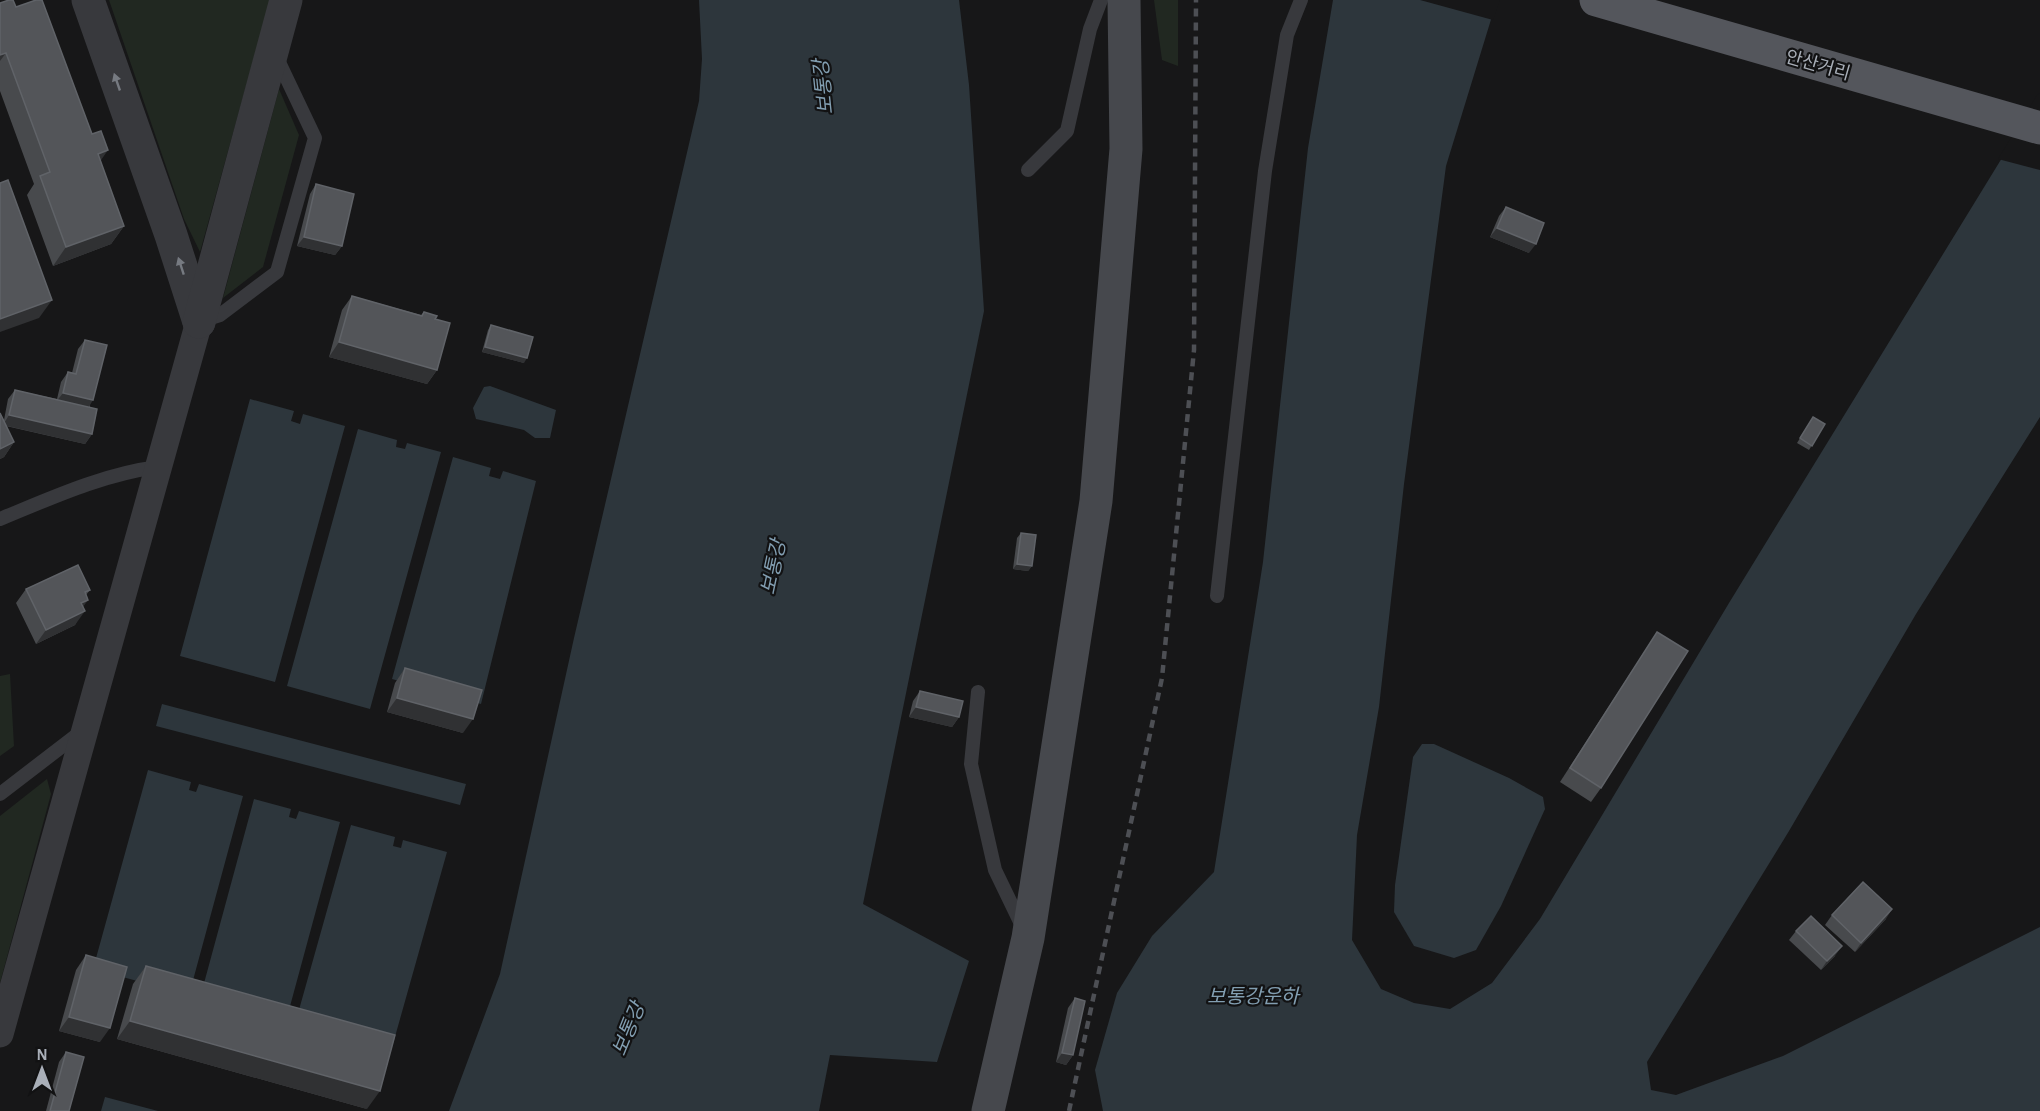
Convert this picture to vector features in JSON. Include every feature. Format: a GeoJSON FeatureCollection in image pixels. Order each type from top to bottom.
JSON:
{"type":"FeatureCollection","features":[{"type":"Feature","properties":{"kind":"main road"},"geometry":{"type":"LineString","coordinates":[[988,1111],[1028,938],[1096,501],[1126,149],[1124,0]]}},
{"type":"Feature","properties":{"kind":"main road","name":"안산거리"},"geometry":{"type":"LineString","coordinates":[[1596,0],[2040,128]]}},
{"type":"Feature","properties":{"kind":"street"},"geometry":{"type":"LineString","coordinates":[[88,0],[171,235],[199,322]]}},
{"type":"Feature","properties":{"kind":"street"},"geometry":{"type":"LineString","coordinates":[[0,1034],[199,322],[286,0]]}},
{"type":"Feature","properties":{"kind":"lane"},"geometry":{"type":"LineString","coordinates":[[1028,170],[1067,131],[1090,29],[1101,0]]}},
{"type":"Feature","properties":{"kind":"lane"},"geometry":{"type":"LineString","coordinates":[[1217,596],[1265,171],[1287,35],[1301,0]]}},
{"type":"Feature","properties":{"kind":"lane"},"geometry":{"type":"LineString","coordinates":[[199,322],[220,315],[277,272],[315,138],[273,51]]}},
{"type":"Feature","properties":{"kind":"lane"},"geometry":{"type":"LineString","coordinates":[[0,519],[83,486],[132,470],[158,467]]}},
{"type":"Feature","properties":{"kind":"lane"},"geometry":{"type":"LineString","coordinates":[[978,692],[971,764],[995,870],[1028,938]]}},
{"type":"Feature","properties":{"kind":"lane"},"geometry":{"type":"LineString","coordinates":[[0,794],[84,729]]}},
{"type":"Feature","properties":{"kind":"shaded area"},"geometry":{"type":"Polygon","coordinates":[[[109,0],[270,0],[200,252],[184,219],[109,0]]]}},
{"type":"Feature","properties":{"kind":"shaded area"},"geometry":{"type":"Polygon","coordinates":[[[1154,0],[1178,0],[1178,66],[1162,60],[1154,0]]]}},
{"type":"Feature","properties":{"kind":"shaded area"},"geometry":{"type":"Polygon","coordinates":[[[279,89],[299,135],[263,267],[223,298],[279,89]]]}},
{"type":"Feature","properties":{"kind":"shaded area"},"geometry":{"type":"Polygon","coordinates":[[[10,674],[14,746],[0,756],[0,676],[10,674]]]}},
{"type":"Feature","properties":{"kind":"shaded area"},"geometry":{"type":"Polygon","coordinates":[[[47,779],[51,794],[0,983],[0,816],[47,779]]]}},
{"type":"Feature","properties":{"kind":"water","name":"보통강"},"geometry":{"type":"Polygon","coordinates":[[[699,0],[959,0],[969,85],[984,311],[863,904],[969,961],[937,1062],[830,1055],[819,1111],[449,1111],[500,974],[574,638],[699,101],[702,59],[699,0]]]}},
{"type":"Feature","properties":{"kind":"water","name":"보통강운하"},"geometry":{"type":"Polygon","coordinates":[[[1333,0],[1497,0],[1446,166],[1404,484],[1379,707],[1357,835],[1352,940],[1381,989],[1414,1003],[1450,1009],[1492,983],[1540,919],[1729,603],[2040,96],[2040,417],[1916,614],[1789,831],[1647,1062],[1651,1090],[1676,1095],[1783,1056],[2040,927],[2040,1111],[1103,1111],[1095,1070],[1117,993],[1152,936],[1214,872],[1263,562],[1308,148],[1333,0]]]}},
{"type":"Feature","properties":{"kind":"water"},"geometry":{"type":"Polygon","coordinates":[[[490,386],[556,410],[550,438],[535,438],[524,430],[476,419],[473,408],[484,387],[490,386]]]}},
{"type":"Feature","properties":{"kind":"water"},"geometry":{"type":"Polygon","coordinates":[[[250,399],[294,411],[291,421],[300,424],[303,414],[345,426],[275,682],[180,656],[250,399]]]}},
{"type":"Feature","properties":{"kind":"water"},"geometry":{"type":"Polygon","coordinates":[[[358,429],[397,440],[396,447],[405,449],[407,443],[441,452],[370,709],[287,686],[358,429]]]}},
{"type":"Feature","properties":{"kind":"water"},"geometry":{"type":"Polygon","coordinates":[[[453,457],[491,468],[489,476],[500,479],[503,471],[536,481],[481,704],[392,679],[453,457]]]}},
{"type":"Feature","properties":{"kind":"water"},"geometry":{"type":"Polygon","coordinates":[[[162,704],[466,784],[460,805],[156,726],[162,704]]]}},
{"type":"Feature","properties":{"kind":"water"},"geometry":{"type":"Polygon","coordinates":[[[1422,744],[1434,744],[1509,778],[1543,797],[1545,809],[1501,906],[1476,950],[1454,958],[1414,946],[1394,912],[1395,885],[1413,757],[1422,744]]]}},
{"type":"Feature","properties":{"kind":"water"},"geometry":{"type":"Polygon","coordinates":[[[148,770],[191,782],[189,790],[196,792],[199,784],[243,796],[189,995],[93,969],[148,770]]]}},
{"type":"Feature","properties":{"kind":"water"},"geometry":{"type":"Polygon","coordinates":[[[254,799],[291,809],[289,817],[296,819],[299,811],[340,822],[286,1021],[200,998],[254,799]]]}},
{"type":"Feature","properties":{"kind":"water"},"geometry":{"type":"Polygon","coordinates":[[[351,825],[395,837],[393,846],[401,848],[403,840],[447,852],[391,1051],[295,1024],[351,825]]]}},
{"type":"Feature","properties":{"kind":"water"},"geometry":{"type":"Polygon","coordinates":[[[105,1097],[158,1111],[101,1111],[105,1097]]]}},
{"type":"Feature","properties":{"kind":"pier"},"geometry":{"type":"Polygon","coordinates":[[[1420,0],[1500,0],[1493,20],[1420,0]]]}},
{"type":"Feature","properties":{"kind":"pier"},"geometry":{"type":"Polygon","coordinates":[[[2040,93],[2040,170],[1998,159],[2037,95],[2040,93]]]}},
{"type":"Feature","properties":{"kind":"building"},"geometry":{"type":"Polygon","coordinates":[[[13,0],[16,7],[42,0],[92,134],[101,131],[108,150],[98,154],[124,226],[66,247],[40,176],[50,172],[6,53],[0,55],[0,3],[13,0]]]}},
{"type":"Feature","properties":{"kind":"building"},"geometry":{"type":"Polygon","coordinates":[[[8,180],[52,300],[0,319],[0,183],[8,180]]]}},
{"type":"Feature","properties":{"kind":"building"},"geometry":{"type":"Polygon","coordinates":[[[316,184],[354,194],[342,246],[304,237],[316,184]]]}},
{"type":"Feature","properties":{"kind":"building"},"geometry":{"type":"Polygon","coordinates":[[[1506,207],[1544,223],[1536,244],[1497,228],[1506,207]]]}},
{"type":"Feature","properties":{"kind":"building"},"geometry":{"type":"Polygon","coordinates":[[[352,296],[422,316],[424,312],[437,316],[435,319],[450,323],[437,370],[339,342],[352,296]]]}},
{"type":"Feature","properties":{"kind":"building"},"geometry":{"type":"Polygon","coordinates":[[[491,325],[533,337],[527,358],[485,347],[491,325]]]}},
{"type":"Feature","properties":{"kind":"building"},"geometry":{"type":"Polygon","coordinates":[[[85,340],[107,345],[93,400],[63,393],[68,372],[76,374],[85,340]]]}},
{"type":"Feature","properties":{"kind":"building"},"geometry":{"type":"Polygon","coordinates":[[[15,390],[97,409],[92,434],[9,415],[15,390]]]}},
{"type":"Feature","properties":{"kind":"building"},"geometry":{"type":"Polygon","coordinates":[[[0,413],[14,442],[0,449],[0,413]]]}},
{"type":"Feature","properties":{"kind":"building"},"geometry":{"type":"Polygon","coordinates":[[[1813,417],[1825,424],[1812,446],[1800,438],[1813,417]]]}},
{"type":"Feature","properties":{"kind":"building"},"geometry":{"type":"Polygon","coordinates":[[[1021,533],[1036,535],[1032,566],[1017,564],[1021,533]]]}},
{"type":"Feature","properties":{"kind":"building"},"geometry":{"type":"Polygon","coordinates":[[[78,565],[90,590],[85,592],[88,600],[81,603],[85,611],[46,630],[26,589],[78,565]]]}},
{"type":"Feature","properties":{"kind":"building"},"geometry":{"type":"Polygon","coordinates":[[[1657,632],[1688,651],[1601,788],[1570,768],[1657,632]]]}},
{"type":"Feature","properties":{"kind":"building"},"geometry":{"type":"Polygon","coordinates":[[[405,668],[482,690],[473,719],[397,698],[405,668]]]}},
{"type":"Feature","properties":{"kind":"building"},"geometry":{"type":"Polygon","coordinates":[[[920,691],[963,701],[959,717],[916,707],[920,691]]]}},
{"type":"Feature","properties":{"kind":"building"},"geometry":{"type":"Polygon","coordinates":[[[1863,882],[1892,909],[1861,943],[1832,915],[1863,882]]]}},
{"type":"Feature","properties":{"kind":"building"},"geometry":{"type":"Polygon","coordinates":[[[1811,916],[1842,946],[1827,961],[1796,931],[1811,916]]]}},
{"type":"Feature","properties":{"kind":"building"},"geometry":{"type":"Polygon","coordinates":[[[86,955],[127,967],[110,1028],[69,1017],[86,955]]]}},
{"type":"Feature","properties":{"kind":"building"},"geometry":{"type":"Polygon","coordinates":[[[146,966],[395,1035],[380,1091],[130,1021],[146,966]]]}},
{"type":"Feature","properties":{"kind":"building"},"geometry":{"type":"Polygon","coordinates":[[[1075,998],[1085,1001],[1073,1055],[1062,1053],[1075,998]]]}},
{"type":"Feature","properties":{"kind":"building"},"geometry":{"type":"Polygon","coordinates":[[[66,1052],[84,1057],[69,1111],[50,1111],[66,1052]]]}},
{"type":"Feature","properties":{"kind":"railway"},"geometry":{"type":"LineString","coordinates":[[1069,1111],[1162,678],[1194,350],[1196,0]]}}]}
